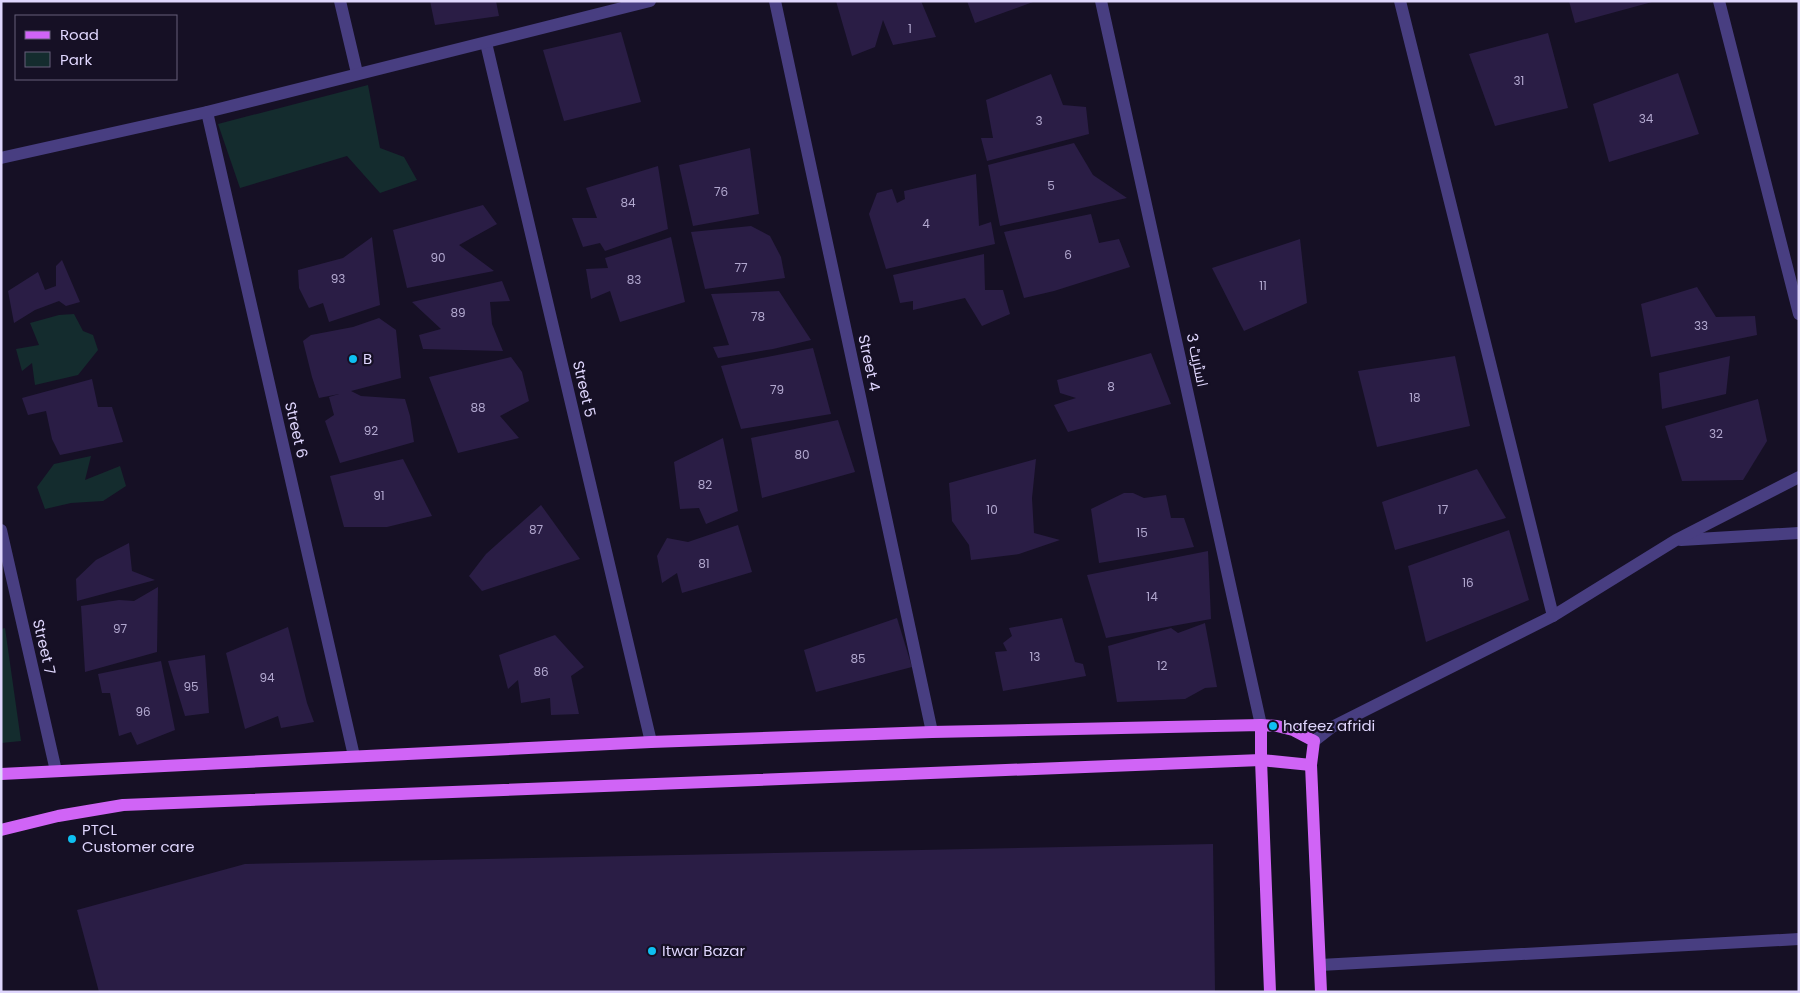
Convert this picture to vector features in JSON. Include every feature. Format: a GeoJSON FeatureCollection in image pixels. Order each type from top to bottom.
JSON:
{"type":"FeatureCollection","features":[{"type":"Feature","properties":{"kind":"main road"},"geometry":{"type":"LineString","coordinates":[[1261,725],[1270,992]]}},
{"type":"Feature","properties":{"kind":"main road"},"geometry":{"type":"LineString","coordinates":[[1,774],[651,742],[932,732],[1277,726],[1304,734],[1314,741],[1311,765],[1321,992]]}},
{"type":"Feature","properties":{"kind":"main road"},"geometry":{"type":"LineString","coordinates":[[1,830],[58,816],[123,805],[1261,760],[1311,765]]}},
{"type":"Feature","properties":{"kind":"street"},"geometry":{"type":"LineString","coordinates":[[340,1],[358,73]]}},
{"type":"Feature","properties":{"kind":"street"},"geometry":{"type":"LineString","coordinates":[[1,158],[207,112],[650,1]]}},
{"type":"Feature","properties":{"kind":"street","name":"Street 4"},"geometry":{"type":"LineString","coordinates":[[775,1],[932,732]]}},
{"type":"Feature","properties":{"kind":"street","name":"اسٹریٹ 3"},"geometry":{"type":"LineString","coordinates":[[1101,1],[1261,725]]}},
{"type":"Feature","properties":{"kind":"street"},"geometry":{"type":"LineString","coordinates":[[1400,1],[1553,616]]}},
{"type":"Feature","properties":{"kind":"street"},"geometry":{"type":"LineString","coordinates":[[1719,1],[1799,314]]}},
{"type":"Feature","properties":{"kind":"street","name":"Street 5"},"geometry":{"type":"LineString","coordinates":[[486,43],[651,742]]}},
{"type":"Feature","properties":{"kind":"street","name":"Street 6"},"geometry":{"type":"LineString","coordinates":[[207,112],[354,756]]}},
{"type":"Feature","properties":{"kind":"street"},"geometry":{"type":"LineString","coordinates":[[1314,741],[1332,727],[1553,616],[1676,540],[1799,477]]}},
{"type":"Feature","properties":{"kind":"street","name":"Street 7"},"geometry":{"type":"LineString","coordinates":[[1,530],[56,771]]}},
{"type":"Feature","properties":{"kind":"street"},"geometry":{"type":"LineString","coordinates":[[1676,540],[1799,534]]}},
{"type":"Feature","properties":{"kind":"street"},"geometry":{"type":"LineString","coordinates":[[1320,965],[1799,939]]}},
{"type":"Feature","properties":{"kind":"green space"},"geometry":{"type":"Polygon","coordinates":[[[368,85],[380,148],[404,157],[417,180],[380,193],[347,156],[240,188],[218,124],[368,85]]]}},
{"type":"Feature","properties":{"kind":"green space"},"geometry":{"type":"Polygon","coordinates":[[[74,314],[83,331],[93,335],[98,350],[78,375],[35,385],[32,363],[22,371],[16,349],[39,345],[30,323],[59,315],[74,314]]]}},
{"type":"Feature","properties":{"kind":"green space"},"geometry":{"type":"Polygon","coordinates":[[[91,456],[85,480],[120,466],[126,486],[103,501],[71,503],[45,509],[37,487],[54,464],[91,456]]]}},
{"type":"Feature","properties":{"kind":"green space"},"geometry":{"type":"Polygon","coordinates":[[[5,628],[21,741],[1,743],[1,629],[5,628]]]}},
{"type":"Feature","properties":{"kind":"building"},"geometry":{"type":"Polygon","coordinates":[[[430,1],[496,1],[499,16],[435,25],[430,1]]]}},
{"type":"Feature","properties":{"kind":"building"},"geometry":{"type":"Polygon","coordinates":[[[836,1],[921,1],[936,37],[893,45],[883,20],[875,47],[852,56],[836,1]]]}},
{"type":"Feature","properties":{"kind":"building"},"geometry":{"type":"Polygon","coordinates":[[[967,1],[1033,1],[1033,2],[975,23],[967,1]]]}},
{"type":"Feature","properties":{"kind":"building"},"geometry":{"type":"Polygon","coordinates":[[[1569,1],[1652,1],[1652,2],[1575,23],[1569,1]]]}},
{"type":"Feature","properties":{"kind":"building"},"geometry":{"type":"Polygon","coordinates":[[[621,32],[641,102],[564,121],[543,50],[621,32]]]}},
{"type":"Feature","properties":{"kind":"building"},"geometry":{"type":"Polygon","coordinates":[[[1548,33],[1568,108],[1495,126],[1469,54],[1548,33]]]}},
{"type":"Feature","properties":{"kind":"building"},"geometry":{"type":"Polygon","coordinates":[[[1678,73],[1699,134],[1609,162],[1593,104],[1678,73]]]}},
{"type":"Feature","properties":{"kind":"building"},"geometry":{"type":"Polygon","coordinates":[[[1051,74],[1063,105],[1086,107],[1089,134],[987,161],[981,138],[993,138],[986,100],[1051,74]]]}},
{"type":"Feature","properties":{"kind":"building"},"geometry":{"type":"Polygon","coordinates":[[[1074,143],[1093,175],[1127,198],[1000,226],[988,165],[1074,143]]]}},
{"type":"Feature","properties":{"kind":"building"},"geometry":{"type":"Polygon","coordinates":[[[750,148],[759,214],[693,226],[679,165],[750,148]]]}},
{"type":"Feature","properties":{"kind":"building"},"geometry":{"type":"Polygon","coordinates":[[[658,166],[668,229],[605,251],[600,243],[583,247],[572,218],[597,218],[586,188],[658,166]]]}},
{"type":"Feature","properties":{"kind":"building"},"geometry":{"type":"Polygon","coordinates":[[[976,174],[979,226],[991,222],[995,244],[886,269],[869,214],[877,193],[892,189],[897,203],[905,199],[904,191],[976,174]]]}},
{"type":"Feature","properties":{"kind":"building"},"geometry":{"type":"Polygon","coordinates":[[[483,205],[497,224],[459,245],[494,271],[407,288],[393,230],[483,205]]]}},
{"type":"Feature","properties":{"kind":"building"},"geometry":{"type":"Polygon","coordinates":[[[1091,214],[1099,243],[1119,239],[1130,267],[1054,291],[1024,298],[1004,232],[1091,214]]]}},
{"type":"Feature","properties":{"kind":"building"},"geometry":{"type":"Polygon","coordinates":[[[751,226],[770,236],[781,257],[785,278],[705,289],[691,232],[751,226]]]}},
{"type":"Feature","properties":{"kind":"building"},"geometry":{"type":"Polygon","coordinates":[[[372,237],[380,305],[329,322],[323,303],[309,308],[299,288],[298,270],[343,258],[372,237]]]}},
{"type":"Feature","properties":{"kind":"building"},"geometry":{"type":"Polygon","coordinates":[[[671,237],[685,302],[620,322],[610,291],[591,299],[586,269],[608,268],[605,258],[671,237]]]}},
{"type":"Feature","properties":{"kind":"building"},"geometry":{"type":"Polygon","coordinates":[[[1300,239],[1307,303],[1244,331],[1212,268],[1300,239]]]}},
{"type":"Feature","properties":{"kind":"building"},"geometry":{"type":"Polygon","coordinates":[[[984,254],[985,290],[1003,290],[1010,314],[982,326],[965,298],[913,310],[913,301],[900,303],[893,275],[984,254]]]}},
{"type":"Feature","properties":{"kind":"building"},"geometry":{"type":"Polygon","coordinates":[[[62,260],[80,302],[66,306],[59,301],[35,310],[14,323],[8,291],[38,272],[45,290],[56,286],[56,266],[62,260]]]}},
{"type":"Feature","properties":{"kind":"building"},"geometry":{"type":"Polygon","coordinates":[[[502,281],[510,301],[490,302],[492,324],[503,351],[423,349],[419,335],[441,329],[412,302],[502,281]]]}},
{"type":"Feature","properties":{"kind":"building"},"geometry":{"type":"Polygon","coordinates":[[[1697,287],[1716,317],[1755,316],[1757,335],[1651,357],[1641,304],[1697,287]]]}},
{"type":"Feature","properties":{"kind":"building"},"geometry":{"type":"Polygon","coordinates":[[[779,291],[811,340],[773,349],[718,358],[713,347],[729,345],[711,294],[779,291]]]}},
{"type":"Feature","properties":{"kind":"building"},"geometry":{"type":"Polygon","coordinates":[[[379,318],[396,330],[401,378],[351,391],[361,396],[405,399],[414,442],[340,463],[325,421],[334,415],[329,397],[339,394],[319,398],[303,341],[311,335],[353,327],[379,318]]]}},
{"type":"Feature","properties":{"kind":"building"},"geometry":{"type":"Polygon","coordinates":[[[813,348],[831,414],[741,429],[721,366],[813,348]]]}},
{"type":"Feature","properties":{"kind":"building"},"geometry":{"type":"Polygon","coordinates":[[[1151,353],[1171,404],[1068,432],[1054,405],[1076,398],[1060,393],[1057,380],[1151,353]]]}},
{"type":"Feature","properties":{"kind":"building"},"geometry":{"type":"Polygon","coordinates":[[[1455,356],[1470,426],[1377,447],[1358,371],[1455,356]]]}},
{"type":"Feature","properties":{"kind":"building"},"geometry":{"type":"Polygon","coordinates":[[[1730,356],[1726,394],[1662,409],[1659,373],[1730,356]]]}},
{"type":"Feature","properties":{"kind":"building"},"geometry":{"type":"Polygon","coordinates":[[[511,357],[522,372],[529,401],[500,416],[519,438],[458,453],[429,377],[511,357]]]}},
{"type":"Feature","properties":{"kind":"building"},"geometry":{"type":"Polygon","coordinates":[[[92,379],[98,407],[112,407],[123,442],[60,455],[52,439],[46,411],[28,415],[22,398],[92,379]]]}},
{"type":"Feature","properties":{"kind":"building"},"geometry":{"type":"Polygon","coordinates":[[[1758,399],[1767,441],[1743,480],[1682,481],[1665,426],[1758,399]]]}},
{"type":"Feature","properties":{"kind":"building"},"geometry":{"type":"Polygon","coordinates":[[[838,420],[855,472],[762,498],[751,438],[838,420]]]}},
{"type":"Feature","properties":{"kind":"building"},"geometry":{"type":"Polygon","coordinates":[[[723,438],[738,511],[706,524],[699,508],[680,509],[674,462],[723,438]]]}},
{"type":"Feature","properties":{"kind":"building"},"geometry":{"type":"Polygon","coordinates":[[[403,459],[432,516],[387,527],[344,527],[330,476],[403,459]]]}},
{"type":"Feature","properties":{"kind":"building"},"geometry":{"type":"Polygon","coordinates":[[[1036,459],[1032,498],[1034,533],[1060,540],[1019,554],[971,560],[969,545],[952,521],[949,483],[1036,459]]]}},
{"type":"Feature","properties":{"kind":"building"},"geometry":{"type":"Polygon","coordinates":[[[1477,469],[1506,518],[1395,550],[1382,502],[1477,469]]]}},
{"type":"Feature","properties":{"kind":"building"},"geometry":{"type":"Polygon","coordinates":[[[1124,493],[1133,493],[1144,498],[1166,495],[1171,518],[1184,518],[1194,547],[1099,563],[1091,509],[1124,493]]]}},
{"type":"Feature","properties":{"kind":"building"},"geometry":{"type":"Polygon","coordinates":[[[541,505],[580,559],[482,591],[469,576],[486,554],[541,505]]]}},
{"type":"Feature","properties":{"kind":"building"},"geometry":{"type":"Polygon","coordinates":[[[738,525],[752,572],[682,593],[677,573],[662,583],[657,556],[667,538],[688,542],[738,525]]]}},
{"type":"Feature","properties":{"kind":"building"},"geometry":{"type":"Polygon","coordinates":[[[1509,530],[1529,600],[1426,642],[1408,566],[1509,530]]]}},
{"type":"Feature","properties":{"kind":"building"},"geometry":{"type":"Polygon","coordinates":[[[129,543],[132,571],[155,580],[77,601],[76,579],[96,560],[129,543]]]}},
{"type":"Feature","properties":{"kind":"building"},"geometry":{"type":"Polygon","coordinates":[[[1208,551],[1211,619],[1106,638],[1087,575],[1208,551]]]}},
{"type":"Feature","properties":{"kind":"building"},"geometry":{"type":"Polygon","coordinates":[[[158,587],[157,652],[85,672],[81,606],[119,600],[134,601],[158,587]]]}},
{"type":"Feature","properties":{"kind":"building"},"geometry":{"type":"Polygon","coordinates":[[[897,618],[912,667],[816,692],[804,650],[897,618]]]}},
{"type":"Feature","properties":{"kind":"building"},"geometry":{"type":"Polygon","coordinates":[[[1062,618],[1075,662],[1083,664],[1086,676],[1003,691],[995,652],[1007,651],[1003,643],[1012,636],[1009,628],[1062,618]]]}},
{"type":"Feature","properties":{"kind":"building"},"geometry":{"type":"Polygon","coordinates":[[[1205,623],[1217,687],[1205,688],[1185,699],[1117,702],[1108,646],[1171,628],[1178,633],[1205,623]]]}},
{"type":"Feature","properties":{"kind":"building"},"geometry":{"type":"Polygon","coordinates":[[[288,627],[307,703],[314,722],[281,728],[278,716],[245,729],[226,653],[288,627]]]}},
{"type":"Feature","properties":{"kind":"building"},"geometry":{"type":"Polygon","coordinates":[[[555,635],[584,667],[571,676],[579,714],[551,715],[550,698],[521,703],[518,680],[508,689],[499,655],[555,635]]]}},
{"type":"Feature","properties":{"kind":"building"},"geometry":{"type":"Polygon","coordinates":[[[205,655],[209,713],[185,716],[168,661],[205,655]]]}},
{"type":"Feature","properties":{"kind":"building"},"geometry":{"type":"Polygon","coordinates":[[[161,661],[175,730],[137,745],[131,732],[119,736],[110,693],[102,693],[98,674],[161,661]]]}},
{"type":"Feature","properties":{"kind":"building","name":"Itwar Bazar"},"geometry":{"type":"Polygon","coordinates":[[[1213,844],[1215,992],[99,992],[77,910],[245,864],[1213,844]]]}},
{"type":"Feature","properties":{"kind":"place","name":"B"},"geometry":{"type":"Point","coordinates":[353,359]}},
{"type":"Feature","properties":{"kind":"place","name":"hafeez afridi"},"geometry":{"type":"Point","coordinates":[1273,726]}},
{"type":"Feature","properties":{"kind":"place","name":"PTCL Customer care"},"geometry":{"type":"Point","coordinates":[72,839]}},
{"type":"Feature","properties":{"kind":"place","name":"Itwar Bazar"},"geometry":{"type":"Point","coordinates":[652,951]}}]}
